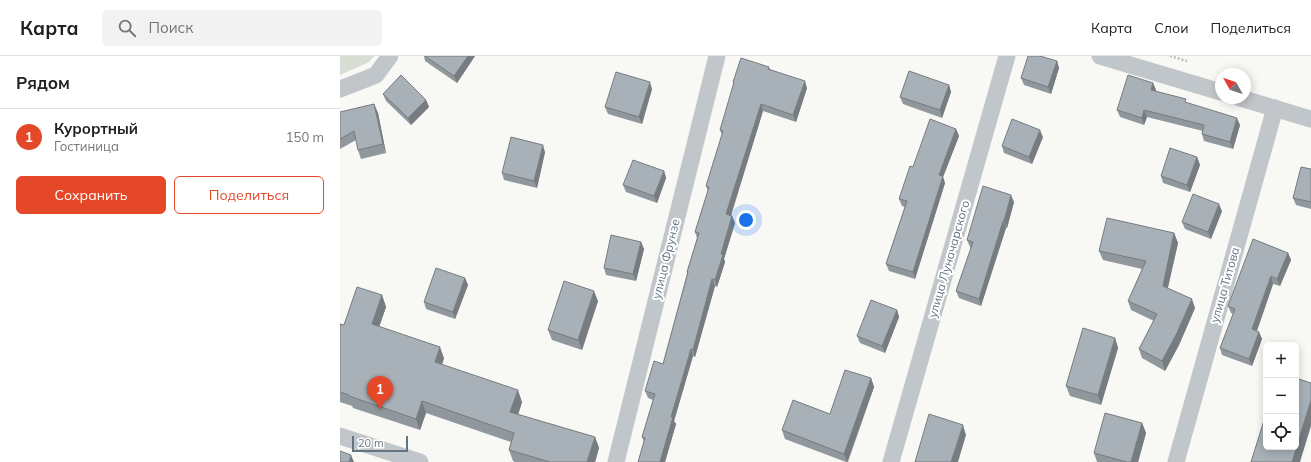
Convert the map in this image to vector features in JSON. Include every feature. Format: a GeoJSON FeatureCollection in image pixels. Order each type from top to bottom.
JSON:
{"type":"FeatureCollection","features":[{"type":"Feature","properties":{"kind":"street"},"geometry":{"type":"LineString","coordinates":[[340,89],[376,75],[390,56]]}},
{"type":"Feature","properties":{"kind":"street","name":"улица Фрунзе"},"geometry":{"type":"LineString","coordinates":[[616,462],[717,56]]}},
{"type":"Feature","properties":{"kind":"street","name":"улица Луначарского"},"geometry":{"type":"LineString","coordinates":[[891,462],[1007,56]]}},
{"type":"Feature","properties":{"kind":"street"},"geometry":{"type":"LineString","coordinates":[[1100,56],[1215,90]]}},
{"type":"Feature","properties":{"kind":"street"},"geometry":{"type":"LineString","coordinates":[[1251,101],[1311,119]]}},
{"type":"Feature","properties":{"kind":"street","name":"улица Титова"},"geometry":{"type":"LineString","coordinates":[[1176,462],[1275,108]]}},
{"type":"Feature","properties":{"kind":"street"},"geometry":{"type":"LineString","coordinates":[[340,436],[383,456],[420,462]]}},
{"type":"Feature","properties":{"kind":"shaded area"},"geometry":{"type":"Polygon","coordinates":[[[340,56],[374,56],[369,62],[340,75],[340,56]]]}},
{"type":"Feature","properties":{"kind":"building"},"geometry":{"type":"Polygon","coordinates":[[[425,56],[468,56],[454,76],[425,56]]]}},
{"type":"Feature","properties":{"kind":"building"},"geometry":{"type":"Polygon","coordinates":[[[1028,56],[1040,56],[1057,61],[1048,87],[1021,78],[1028,56]]]}},
{"type":"Feature","properties":{"kind":"building"},"geometry":{"type":"Polygon","coordinates":[[[741,58],[769,67],[768,69],[805,81],[793,115],[761,104],[726,214],[732,216],[721,254],[723,255],[715,280],[712,279],[693,350],[691,349],[671,417],[673,417],[660,462],[638,462],[645,438],[642,437],[655,394],[645,391],[654,361],[663,364],[687,272],[699,233],[695,232],[709,187],[706,186],[723,131],[720,130],[741,58]]]}},
{"type":"Feature","properties":{"kind":"building"},"geometry":{"type":"Polygon","coordinates":[[[909,71],[949,85],[940,110],[900,97],[909,71]]]}},
{"type":"Feature","properties":{"kind":"building"},"geometry":{"type":"Polygon","coordinates":[[[616,72],[650,82],[639,117],[605,107],[616,72]]]}},
{"type":"Feature","properties":{"kind":"building"},"geometry":{"type":"Polygon","coordinates":[[[401,75],[426,100],[408,118],[383,94],[401,75]]]}},
{"type":"Feature","properties":{"kind":"building"},"geometry":{"type":"Polygon","coordinates":[[[1128,75],[1153,83],[1151,90],[1186,99],[1185,102],[1237,118],[1230,142],[1202,134],[1204,125],[1144,110],[1142,118],[1117,110],[1128,75]]]}},
{"type":"Feature","properties":{"kind":"building"},"geometry":{"type":"Polygon","coordinates":[[[374,104],[383,144],[358,150],[354,131],[340,139],[340,112],[374,104]]]}},
{"type":"Feature","properties":{"kind":"building"},"geometry":{"type":"Polygon","coordinates":[[[930,119],[956,129],[939,175],[943,176],[913,272],[886,264],[907,201],[899,199],[910,166],[913,167],[930,119]]]}},
{"type":"Feature","properties":{"kind":"building"},"geometry":{"type":"Polygon","coordinates":[[[1012,119],[1040,130],[1029,157],[1002,146],[1012,119]]]}},
{"type":"Feature","properties":{"kind":"building"},"geometry":{"type":"Polygon","coordinates":[[[511,137],[543,145],[534,181],[502,173],[511,137]]]}},
{"type":"Feature","properties":{"kind":"building"},"geometry":{"type":"Polygon","coordinates":[[[1170,148],[1197,157],[1187,185],[1161,176],[1170,148]]]}},
{"type":"Feature","properties":{"kind":"building"},"geometry":{"type":"Polygon","coordinates":[[[633,160],[664,171],[654,196],[623,185],[633,160]]]}},
{"type":"Feature","properties":{"kind":"building"},"geometry":{"type":"Polygon","coordinates":[[[1301,167],[1311,169],[1311,202],[1293,198],[1301,167]]]}},
{"type":"Feature","properties":{"kind":"building"},"geometry":{"type":"Polygon","coordinates":[[[983,186],[1011,195],[979,299],[956,291],[973,242],[967,240],[983,186]]]}},
{"type":"Feature","properties":{"kind":"building"},"geometry":{"type":"Polygon","coordinates":[[[1193,194],[1219,204],[1208,232],[1182,222],[1193,194]]]}},
{"type":"Feature","properties":{"kind":"building"},"geometry":{"type":"Polygon","coordinates":[[[1107,218],[1174,233],[1163,286],[1192,299],[1176,335],[1162,361],[1139,349],[1157,314],[1128,301],[1146,261],[1099,251],[1107,218]]]}},
{"type":"Feature","properties":{"kind":"building"},"geometry":{"type":"Polygon","coordinates":[[[611,235],[641,242],[633,274],[604,268],[611,235]]]}},
{"type":"Feature","properties":{"kind":"building"},"geometry":{"type":"Polygon","coordinates":[[[1253,239],[1288,253],[1277,279],[1271,276],[1252,329],[1259,332],[1249,359],[1220,348],[1235,309],[1228,306],[1253,239]]]}},
{"type":"Feature","properties":{"kind":"building"},"geometry":{"type":"Polygon","coordinates":[[[436,268],[465,278],[453,312],[424,302],[436,268]]]}},
{"type":"Feature","properties":{"kind":"building"},"geometry":{"type":"Polygon","coordinates":[[[564,281],[594,291],[578,340],[548,330],[564,281]]]}},
{"type":"Feature","properties":{"kind":"building"},"geometry":{"type":"Polygon","coordinates":[[[357,287],[382,295],[372,324],[440,347],[435,362],[518,390],[510,412],[595,437],[587,462],[550,462],[509,450],[514,433],[422,401],[416,419],[340,392],[340,324],[344,325],[357,287]]]}},
{"type":"Feature","properties":{"kind":"building"},"geometry":{"type":"Polygon","coordinates":[[[871,300],[897,310],[882,346],[857,336],[871,300]]]}},
{"type":"Feature","properties":{"kind":"building"},"geometry":{"type":"Polygon","coordinates":[[[1083,328],[1115,338],[1098,395],[1066,386],[1083,328]]]}},
{"type":"Feature","properties":{"kind":"building"},"geometry":{"type":"Polygon","coordinates":[[[845,370],[871,378],[844,454],[782,430],[793,400],[830,414],[845,370]]]}},
{"type":"Feature","properties":{"kind":"building"},"geometry":{"type":"Polygon","coordinates":[[[1299,379],[1311,383],[1311,400],[1299,439],[1299,379]]]}},
{"type":"Feature","properties":{"kind":"building"},"geometry":{"type":"Polygon","coordinates":[[[1105,413],[1142,423],[1131,462],[1094,453],[1105,413]]]}},
{"type":"Feature","properties":{"kind":"building"},"geometry":{"type":"Polygon","coordinates":[[[929,414],[963,425],[951,462],[915,462],[929,414]]]}},
{"type":"Feature","properties":{"kind":"building"},"geometry":{"type":"Polygon","coordinates":[[[1263,424],[1263,450],[1296,450],[1292,462],[1251,462],[1263,424]]]}},
{"type":"Feature","properties":{"kind":"building"},"geometry":{"type":"Polygon","coordinates":[[[340,451],[351,455],[349,462],[340,462],[340,451]]]}},
{"type":"Feature","properties":{"kind":"place","name":"Курортный"},"geometry":{"type":"Point","coordinates":[380,409]}}]}
